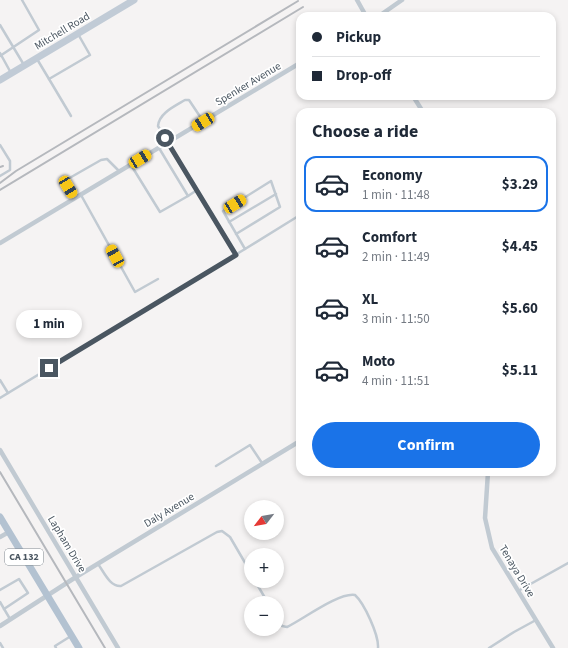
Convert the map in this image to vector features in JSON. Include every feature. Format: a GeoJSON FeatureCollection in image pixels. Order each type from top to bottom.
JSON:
{"type":"FeatureCollection","features":[{"type":"Feature","properties":{"kind":"main road","name":"Mitchell Road"},"geometry":{"type":"LineString","coordinates":[[1,78],[134,0]]}},
{"type":"Feature","properties":{"kind":"main road","name":"CA 132"},"geometry":{"type":"LineString","coordinates":[[0,517],[79,648]]}},
{"type":"Feature","properties":{"kind":"street"},"geometry":{"type":"LineString","coordinates":[[356,0],[364,12]]}},
{"type":"Feature","properties":{"kind":"street"},"geometry":{"type":"LineString","coordinates":[[385,12],[402,0]]}},
{"type":"Feature","properties":{"kind":"street","name":"Spenker Avenue"},"geometry":{"type":"LineString","coordinates":[[0,243],[296,65]]}},
{"type":"Feature","properties":{"kind":"street","name":"Daly Avenue"},"geometry":{"type":"LineString","coordinates":[[0,626],[76,577],[296,443]]}},
{"type":"Feature","properties":{"kind":"street","name":"Lapham Drive"},"geometry":{"type":"LineString","coordinates":[[0,450],[118,648]]}},
{"type":"Feature","properties":{"kind":"street","name":"Tenaya Drive"},"geometry":{"type":"LineString","coordinates":[[488,476],[486,518],[488,537],[498,559],[553,648]]}},
{"type":"Feature","properties":{"kind":"street"},"geometry":{"type":"LineString","coordinates":[[0,538],[9,532]]}},
{"type":"Feature","properties":{"kind":"lane"},"geometry":{"type":"LineString","coordinates":[[11,73],[0,55],[39,30],[22,0]]}},
{"type":"Feature","properties":{"kind":"lane"},"geometry":{"type":"LineString","coordinates":[[0,25],[24,65]]}},
{"type":"Feature","properties":{"kind":"lane"},"geometry":{"type":"LineString","coordinates":[[48,79],[90,55],[78,34]]}},
{"type":"Feature","properties":{"kind":"lane"},"geometry":{"type":"LineString","coordinates":[[36,58],[71,116]]}},
{"type":"Feature","properties":{"kind":"lane"},"geometry":{"type":"LineString","coordinates":[[203,122],[189,100],[185,100],[172,108],[158,120],[158,126],[236,255]]}},
{"type":"Feature","properties":{"kind":"lane"},"geometry":{"type":"LineString","coordinates":[[0,145],[10,161],[10,170],[0,176]]}},
{"type":"Feature","properties":{"kind":"lane"},"geometry":{"type":"LineString","coordinates":[[159,148],[188,196]]}},
{"type":"Feature","properties":{"kind":"lane"},"geometry":{"type":"LineString","coordinates":[[75,198],[68,187],[66,180],[95,163],[107,159],[119,172]]}},
{"type":"Feature","properties":{"kind":"lane"},"geometry":{"type":"LineString","coordinates":[[131,165],[160,212],[197,190]]}},
{"type":"Feature","properties":{"kind":"lane"},"geometry":{"type":"LineString","coordinates":[[236,234],[280,207],[271,181],[222,211],[236,234],[246,249]]}},
{"type":"Feature","properties":{"kind":"lane"},"geometry":{"type":"LineString","coordinates":[[229,222],[276,194]]}},
{"type":"Feature","properties":{"kind":"lane"},"geometry":{"type":"LineString","coordinates":[[81,195],[135,292],[158,278]]}},
{"type":"Feature","properties":{"kind":"lane"},"geometry":{"type":"LineString","coordinates":[[0,398],[296,218]]}},
{"type":"Feature","properties":{"kind":"lane"},"geometry":{"type":"LineString","coordinates":[[0,380],[8,393]]}},
{"type":"Feature","properties":{"kind":"lane"},"geometry":{"type":"LineString","coordinates":[[216,466],[250,445],[262,463]]}},
{"type":"Feature","properties":{"kind":"lane"},"geometry":{"type":"LineString","coordinates":[[98,564],[112,583],[121,586],[217,532],[222,531],[230,537],[244,561]]}},
{"type":"Feature","properties":{"kind":"lane"},"geometry":{"type":"LineString","coordinates":[[518,591],[568,563]]}},
{"type":"Feature","properties":{"kind":"lane"},"geometry":{"type":"LineString","coordinates":[[0,590],[19,579],[28,593],[4,609]]}},
{"type":"Feature","properties":{"kind":"lane"},"geometry":{"type":"LineString","coordinates":[[284,627],[287,628],[322,606],[348,595],[355,594],[370,620],[377,637],[378,648]]}},
{"type":"Feature","properties":{"kind":"lane"},"geometry":{"type":"LineString","coordinates":[[0,602],[10,620]]}},
{"type":"Feature","properties":{"kind":"lane"},"geometry":{"type":"LineString","coordinates":[[489,648],[514,632],[537,620]]}},
{"type":"Feature","properties":{"kind":"lane"},"geometry":{"type":"LineString","coordinates":[[56,648],[55,646],[72,635]]}},
{"type":"Feature","properties":{"kind":"lane"},"geometry":{"type":"LineString","coordinates":[[0,643],[2,648]]}},
{"type":"Feature","properties":{"kind":"railway"},"geometry":{"type":"LineString","coordinates":[[0,183],[16,171],[298,1]]}},
{"type":"Feature","properties":{"kind":"railway"},"geometry":{"type":"LineString","coordinates":[[0,190],[303,7]]}},
{"type":"Feature","properties":{"kind":"railway"},"geometry":{"type":"LineString","coordinates":[[0,472],[105,648]]}},
{"type":"Feature","properties":{"kind":"route"},"geometry":{"type":"LineString","coordinates":[[49,368],[236,255],[165,138]]}}]}
